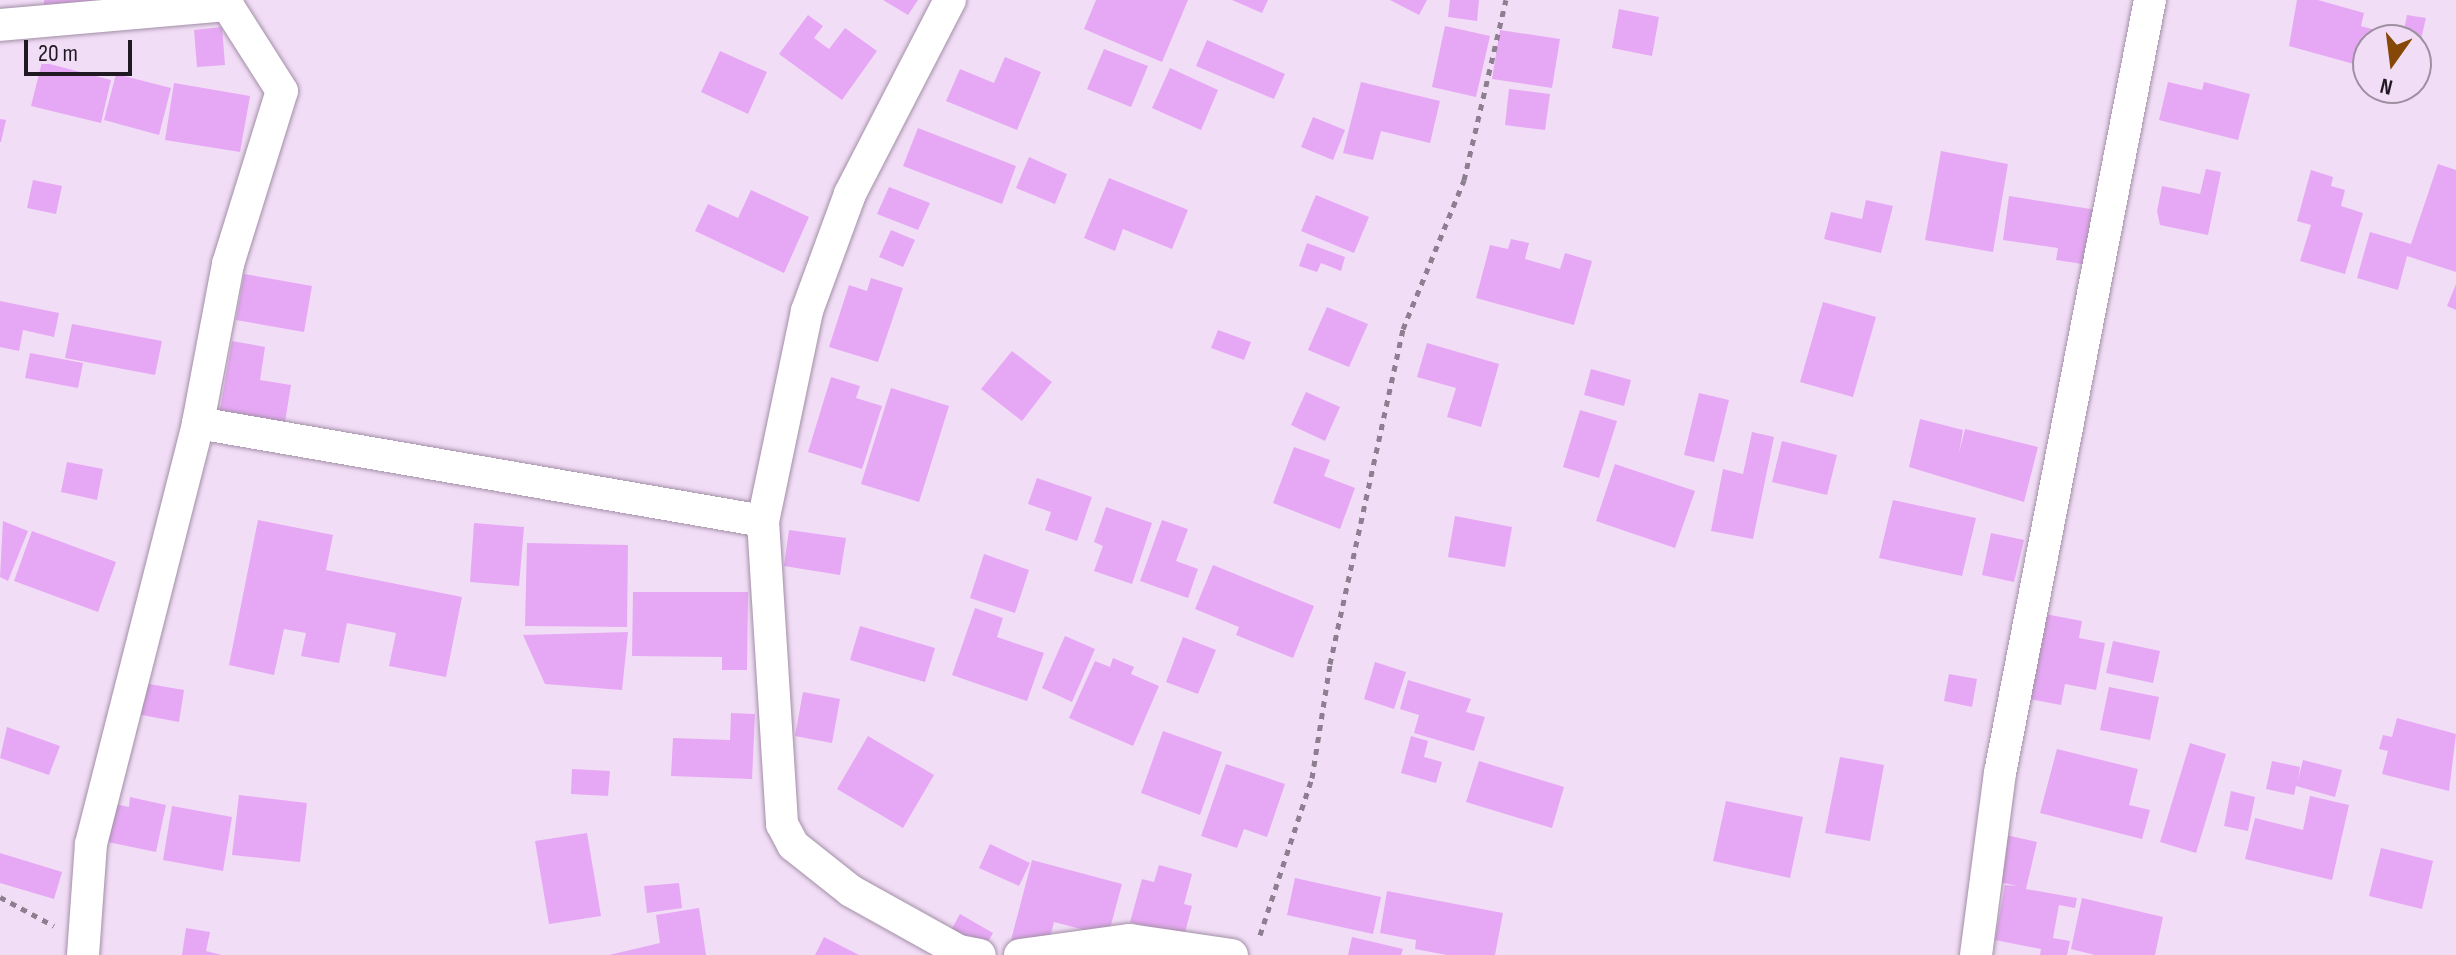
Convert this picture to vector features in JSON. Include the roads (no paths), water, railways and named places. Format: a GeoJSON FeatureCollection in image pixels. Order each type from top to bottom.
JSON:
{"type":"FeatureCollection","features":[{"type":"Feature","properties":{"kind":"street"},"geometry":{"type":"LineString","coordinates":[[950,0],[850,194],[807,311],[763,521],[782,824],[793,845],[851,891],[959,951],[980,955]]}},
{"type":"Feature","properties":{"kind":"street"},"geometry":{"type":"LineString","coordinates":[[1976,955],[2000,773],[2150,0]]}},
{"type":"Feature","properties":{"kind":"street"},"geometry":{"type":"LineString","coordinates":[[0,25],[226,2],[282,91],[228,264],[198,423],[91,844],[85,949]]}},
{"type":"Feature","properties":{"kind":"street"},"geometry":{"type":"LineString","coordinates":[[198,423],[763,521]]}},
{"type":"Feature","properties":{"kind":"street"},"geometry":{"type":"LineString","coordinates":[[1020,955],[1130,940],[1245,948]]}}]}
